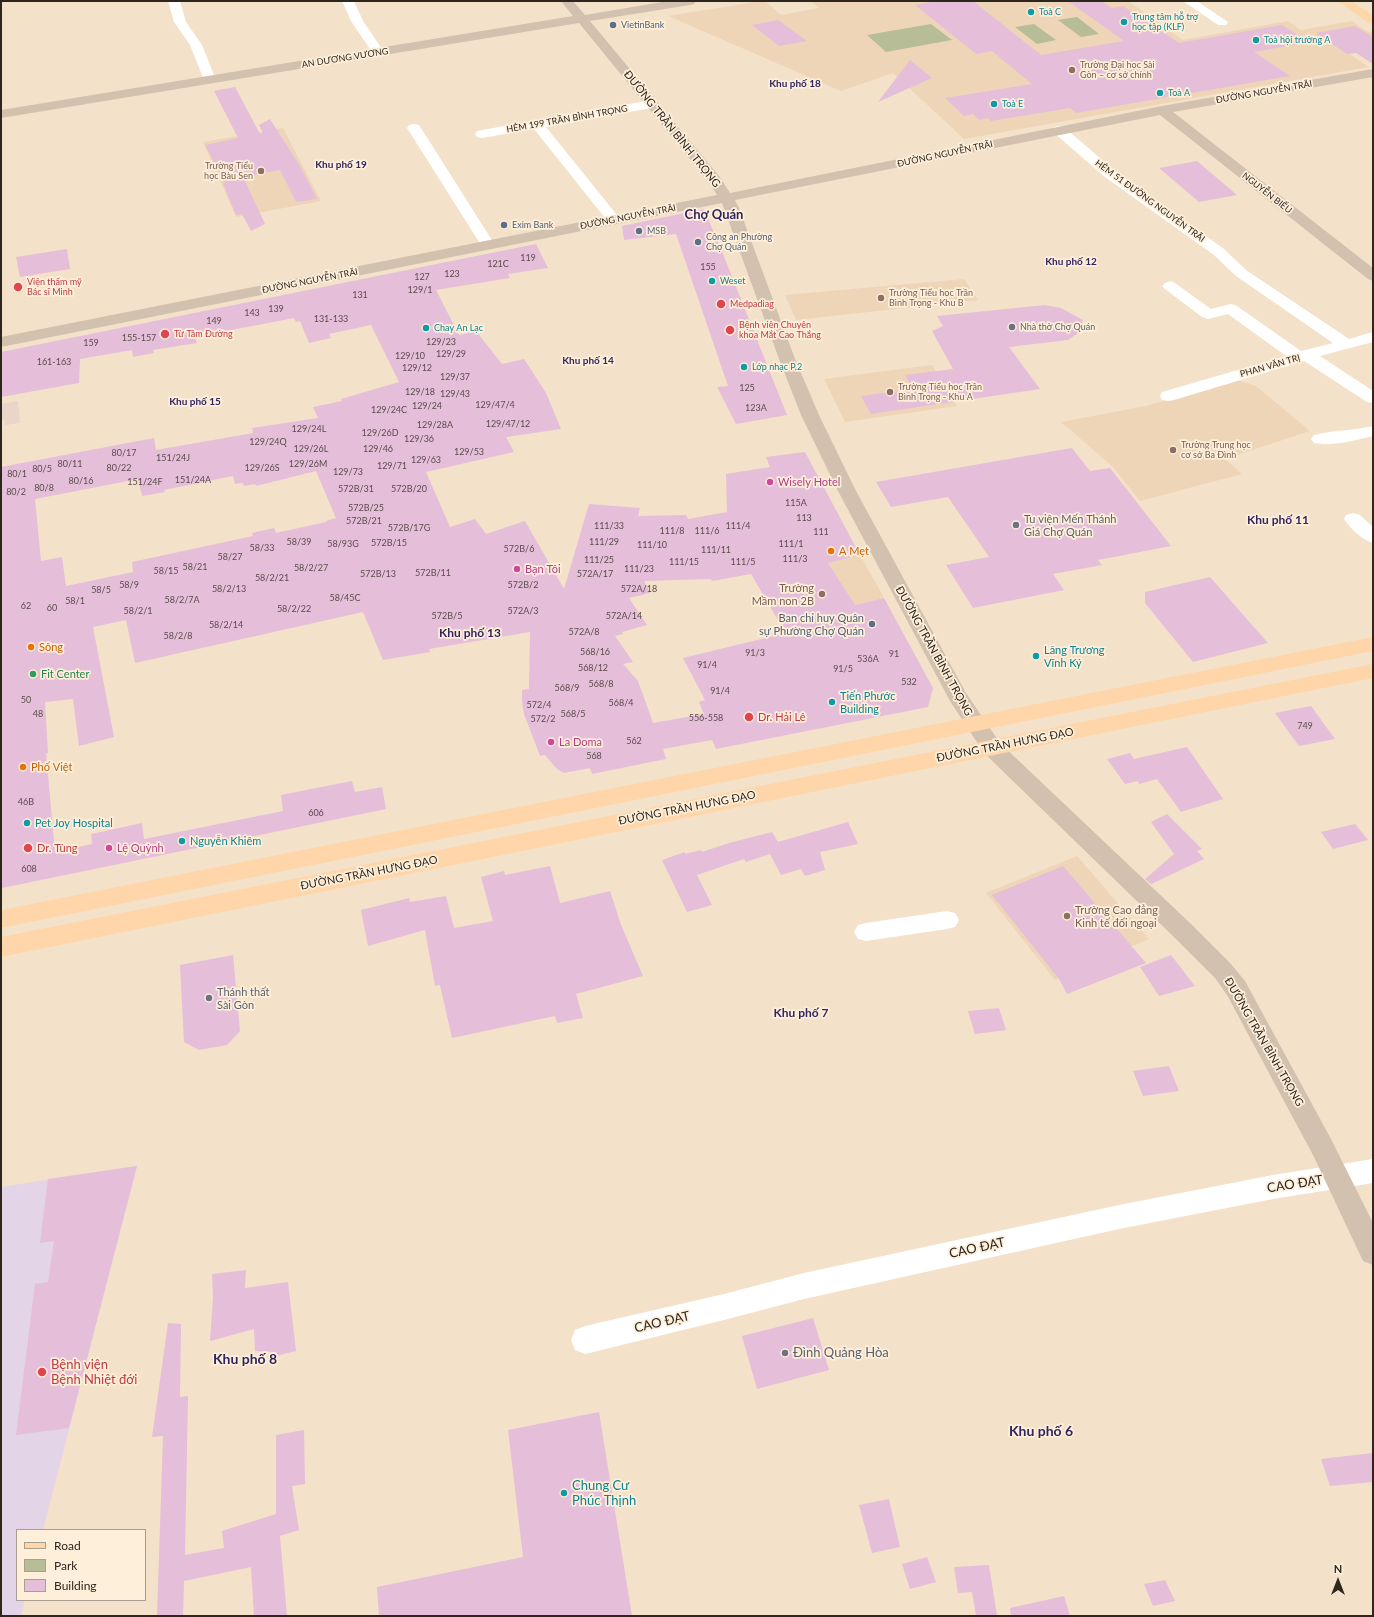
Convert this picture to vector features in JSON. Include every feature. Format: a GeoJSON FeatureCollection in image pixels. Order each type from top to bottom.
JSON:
{"type":"FeatureCollection","features":[{"type":"Feature","properties":{"kind":"main road","name":"ĐƯỜNG TRẦN BÌNH TRỌNG"},"geometry":{"type":"LineString","coordinates":[[567,1],[714,179],[727,198],[787,359],[810,414],[847,491],[957,696],[992,748],[1184,930],[1223,971],[1236,988],[1269,1047],[1337,1177],[1373,1252]]}},
{"type":"Feature","properties":{"kind":"main road","name":"AN DƯƠNG VƯƠNG"},"geometry":{"type":"LineString","coordinates":[[1,114],[690,1]]}},
{"type":"Feature","properties":{"kind":"main road"},"geometry":{"type":"LineString","coordinates":[[1343,1],[1373,20]]}},
{"type":"Feature","properties":{"kind":"main road"},"geometry":{"type":"LineString","coordinates":[[1359,1],[1373,9]]}},
{"type":"Feature","properties":{"kind":"main road","name":"ĐƯỜNG NGUYỄN TRÃI"},"geometry":{"type":"LineString","coordinates":[[1,342],[727,198],[1059,130],[1162,110],[1373,73]]}},
{"type":"Feature","properties":{"kind":"main road","name":"NGUYỄN BIỂU"},"geometry":{"type":"LineString","coordinates":[[1162,110],[1373,276]]}},
{"type":"Feature","properties":{"kind":"main road"},"geometry":{"type":"LineString","coordinates":[[1,919],[1373,644]]}},
{"type":"Feature","properties":{"kind":"main road","name":"ĐƯỜNG TRẦN HƯNG ĐẠO"},"geometry":{"type":"LineString","coordinates":[[1,947],[1373,671]]}},
{"type":"Feature","properties":{"kind":"main road"},"geometry":{"type":"LineString","coordinates":[[1210,676],[1230,700]]}},
{"type":"Feature","properties":{"kind":"main road"},"geometry":{"type":"LineString","coordinates":[[589,801],[598,826]]}},
{"type":"Feature","properties":{"kind":"main road"},"geometry":{"type":"LineString","coordinates":[[398,839],[404,865]]}},
{"type":"Feature","properties":{"kind":"street"},"geometry":{"type":"LineString","coordinates":[[174,1],[180,22],[196,44],[210,80]]}},
{"type":"Feature","properties":{"kind":"street"},"geometry":{"type":"LineString","coordinates":[[348,1],[357,21],[378,52]]}},
{"type":"Feature","properties":{"kind":"street"},"geometry":{"type":"LineString","coordinates":[[1189,1],[1222,22]]}},
{"type":"Feature","properties":{"kind":"street","name":"HẺM 199 TRẦN BÌNH TRỌNG"},"geometry":{"type":"LineString","coordinates":[[482,134],[652,104]]}},
{"type":"Feature","properties":{"kind":"street"},"geometry":{"type":"LineString","coordinates":[[537,124],[614,220]]}},
{"type":"Feature","properties":{"kind":"street"},"geometry":{"type":"LineString","coordinates":[[414,128],[488,245]]}},
{"type":"Feature","properties":{"kind":"street","name":"HẺM 51 ĐƯỜNG NGUYỄN TRÃI"},"geometry":{"type":"LineString","coordinates":[[1059,130],[1110,174],[1219,252],[1241,273],[1346,344]]}},
{"type":"Feature","properties":{"kind":"street"},"geometry":{"type":"LineString","coordinates":[[1170,286],[1208,314],[1231,309],[1303,356],[1373,398]]}},
{"type":"Feature","properties":{"kind":"street","name":"PHAN VĂN TRỊ"},"geometry":{"type":"LineString","coordinates":[[1168,396],[1346,344],[1370,341]]}},
{"type":"Feature","properties":{"kind":"street"},"geometry":{"type":"LineString","coordinates":[[1320,439],[1357,435],[1373,431]]}},
{"type":"Feature","properties":{"kind":"street"},"geometry":{"type":"LineString","coordinates":[[1353,519],[1373,537]]}},
{"type":"Feature","properties":{"kind":"street"},"geometry":{"type":"LineString","coordinates":[[866,932],[947,920]]}},
{"type":"Feature","properties":{"kind":"street","name":"CAO ĐẠT"},"geometry":{"type":"LineString","coordinates":[[585,1340],[797,1288],[1103,1220],[1273,1187],[1373,1171]]}},
{"type":"Feature","properties":{"kind":"shaded area","name":"Trường Đại học Sài Gòn – cơ sở chính"},"geometry":{"type":"Polygon","coordinates":[[[765,1],[781,15],[819,8],[810,1],[1128,1],[1183,40],[1288,21],[1301,30],[1352,21],[1368,32],[1373,31],[1373,50],[1350,54],[1368,67],[964,139],[893,73],[841,91],[668,16],[765,1]]]}},
{"type":"Feature","properties":{"kind":"shaded area","name":"Trường Tiểu học Bàu Sen"},"geometry":{"type":"Polygon","coordinates":[[[283,128],[321,201],[236,217],[203,142],[283,128]]]}},
{"type":"Feature","properties":{"kind":"shaded area","name":"Trường Tiểu học Trần Bình Trọng - Khu B"},"geometry":{"type":"Polygon","coordinates":[[[964,279],[978,300],[796,320],[785,295],[964,279]]]}},
{"type":"Feature","properties":{"kind":"shaded area","name":"Trường Tiểu học Trần Bình Trọng - Khu A"},"geometry":{"type":"Polygon","coordinates":[[[932,365],[957,406],[845,422],[824,379],[932,365]]]}},
{"type":"Feature","properties":{"kind":"shaded area","name":"Trường Trung học cơ sở Ba Đình"},"geometry":{"type":"Polygon","coordinates":[[[1238,380],[1256,386],[1310,431],[1225,459],[1242,474],[1140,501],[1113,467],[1061,422],[1146,406],[1238,380]]]}},
{"type":"Feature","properties":{"kind":"shaded area"},"geometry":{"type":"Polygon","coordinates":[[[18,401],[20,423],[5,425],[4,420],[1,420],[1,404],[18,401]]]}},
{"type":"Feature","properties":{"kind":"shaded area","name":"Trường Mầm non 2B"},"geometry":{"type":"Polygon","coordinates":[[[860,555],[884,598],[854,605],[785,633],[754,579],[860,555]]]}},
{"type":"Feature","properties":{"kind":"shaded area","name":"Trường Cao đẳng Kinh tế đối ngoại"},"geometry":{"type":"Polygon","coordinates":[[[1077,856],[1149,939],[1055,980],[986,893],[1077,856]]]}},
{"type":"Feature","properties":{"kind":"shaded area","name":"Bệnh viện Bệnh Nhiệt đới"},"geometry":{"type":"Polygon","coordinates":[[[137,1166],[43,1529],[16,1529],[16,1601],[25,1601],[21,1616],[1,1616],[1,1187],[137,1166]]]}},
{"type":"Feature","properties":{"kind":"green space"},"geometry":{"type":"Polygon","coordinates":[[[1077,17],[1099,34],[1081,37],[1058,20],[1077,17]]]}},
{"type":"Feature","properties":{"kind":"green space"},"geometry":{"type":"Polygon","coordinates":[[[931,24],[952,40],[886,52],[867,35],[931,24]]]}},
{"type":"Feature","properties":{"kind":"green space"},"geometry":{"type":"Polygon","coordinates":[[[1034,24],[1056,40],[1037,44],[1015,27],[1034,24]]]}},
{"type":"Feature","properties":{"kind":"building"},"geometry":{"type":"Polygon","coordinates":[[[937,1],[973,1],[1041,55],[1124,41],[1068,1],[1102,1],[1112,8],[1123,6],[1179,43],[1282,25],[1309,42],[1254,52],[1290,76],[1076,113],[1070,108],[991,121],[988,118],[979,120],[973,114],[964,116],[945,98],[1032,84],[992,51],[976,54],[915,5],[937,1]]]}},
{"type":"Feature","properties":{"kind":"building"},"geometry":{"type":"Polygon","coordinates":[[[778,20],[807,41],[779,46],[752,25],[778,20]]]}},
{"type":"Feature","properties":{"kind":"building"},"geometry":{"type":"Polygon","coordinates":[[[1355,26],[1373,37],[1373,64],[1356,53],[1347,54],[1316,33],[1355,26]]]}},
{"type":"Feature","properties":{"kind":"building"},"geometry":{"type":"Polygon","coordinates":[[[910,60],[932,78],[878,102],[910,60]]]}},
{"type":"Feature","properties":{"kind":"building","name":"Trường Tiểu học Bàu Sen"},"geometry":{"type":"Polygon","coordinates":[[[235,87],[260,134],[263,133],[259,125],[270,119],[300,166],[317,199],[296,202],[280,170],[243,177],[265,224],[251,231],[242,214],[236,215],[223,183],[225,183],[205,145],[238,138],[214,91],[235,87]]]}},
{"type":"Feature","properties":{"kind":"building"},"geometry":{"type":"Polygon","coordinates":[[[1197,161],[1237,195],[1199,202],[1159,168],[1197,161]]]}},
{"type":"Feature","properties":{"kind":"building"},"geometry":{"type":"Polygon","coordinates":[[[704,209],[787,415],[736,424],[717,387],[728,386],[676,234],[624,240],[622,226],[704,209]]]}},
{"type":"Feature","properties":{"kind":"building"},"geometry":{"type":"Polygon","coordinates":[[[536,244],[548,268],[508,274],[510,278],[436,290],[459,335],[476,331],[502,364],[524,359],[546,393],[561,429],[506,437],[514,452],[426,472],[450,527],[475,519],[486,534],[525,521],[564,589],[589,504],[640,508],[638,516],[686,515],[688,519],[727,512],[726,474],[770,467],[766,457],[805,452],[860,555],[828,563],[855,605],[884,598],[933,688],[928,707],[716,749],[712,740],[663,749],[666,759],[592,774],[590,768],[564,773],[557,769],[545,755],[540,756],[524,714],[522,690],[529,689],[530,632],[429,649],[430,652],[383,660],[363,612],[135,663],[126,620],[93,627],[114,737],[79,746],[73,699],[45,702],[48,753],[46,753],[55,852],[92,844],[91,834],[142,823],[144,839],[283,811],[281,795],[352,781],[355,792],[382,787],[386,809],[2,888],[1,467],[154,438],[156,450],[253,433],[252,428],[318,418],[313,407],[342,401],[341,399],[399,382],[371,325],[329,334],[331,338],[309,343],[300,321],[296,322],[294,318],[195,337],[197,343],[153,350],[154,353],[133,357],[132,350],[80,359],[79,383],[1,397],[1,352],[536,244]],[[316,471],[256,486],[255,484],[244,486],[243,483],[235,484],[233,476],[142,496],[138,479],[35,499],[41,561],[62,557],[66,586],[133,572],[132,562],[253,536],[252,533],[274,528],[276,533],[326,522],[336,518],[316,471]],[[751,574],[712,581],[711,579],[644,581],[650,593],[629,598],[647,625],[622,632],[623,634],[615,636],[633,662],[623,664],[638,681],[653,723],[704,714],[699,702],[705,700],[683,658],[786,633],[751,574]]]}},
{"type":"Feature","properties":{"kind":"building"},"geometry":{"type":"Polygon","coordinates":[[[67,249],[70,269],[20,277],[16,257],[67,249]]]}},
{"type":"Feature","properties":{"kind":"building"},"geometry":{"type":"Polygon","coordinates":[[[1045,305],[1061,308],[1083,320],[1078,333],[1068,340],[1009,347],[1040,389],[871,414],[861,396],[913,389],[905,375],[953,369],[932,331],[943,326],[937,316],[1045,305]]]}},
{"type":"Feature","properties":{"kind":"building"},"geometry":{"type":"Polygon","coordinates":[[[1072,448],[1090,471],[1110,468],[1171,546],[1098,560],[1102,565],[1053,574],[1064,590],[973,608],[946,565],[989,557],[948,497],[891,507],[876,482],[1072,448]]]}},
{"type":"Feature","properties":{"kind":"building"},"geometry":{"type":"Polygon","coordinates":[[[1210,577],[1268,643],[1193,662],[1145,603],[1145,592],[1210,577]]]}},
{"type":"Feature","properties":{"kind":"building"},"geometry":{"type":"Polygon","coordinates":[[[1311,706],[1335,739],[1299,746],[1275,713],[1311,706]]]}},
{"type":"Feature","properties":{"kind":"building"},"geometry":{"type":"Polygon","coordinates":[[[1187,747],[1223,799],[1181,812],[1157,779],[1139,784],[1138,781],[1125,784],[1107,759],[1130,753],[1134,759],[1187,747]]]}},
{"type":"Feature","properties":{"kind":"building"},"geometry":{"type":"Polygon","coordinates":[[[1167,814],[1202,849],[1197,851],[1204,859],[1151,884],[1145,879],[1174,854],[1151,822],[1167,814]]]}},
{"type":"Feature","properties":{"kind":"building"},"geometry":{"type":"Polygon","coordinates":[[[848,822],[858,844],[820,852],[825,870],[805,876],[801,869],[781,875],[770,854],[746,862],[744,859],[697,875],[712,905],[687,912],[662,860],[685,852],[685,854],[701,850],[702,852],[729,843],[772,832],[778,842],[848,822]]]}},
{"type":"Feature","properties":{"kind":"building"},"geometry":{"type":"Polygon","coordinates":[[[1355,824],[1368,840],[1333,849],[1321,832],[1355,824]]]}},
{"type":"Feature","properties":{"kind":"building"},"geometry":{"type":"Polygon","coordinates":[[[550,866],[560,903],[610,891],[621,925],[643,976],[576,994],[583,1018],[557,1023],[555,1016],[452,1038],[440,985],[435,986],[425,930],[368,946],[361,910],[409,898],[410,902],[446,896],[454,928],[493,921],[481,877],[504,871],[505,875],[550,866]]]}},
{"type":"Feature","properties":{"kind":"building","name":"Trường Cao đẳng Kinh tế đối ngoại"},"geometry":{"type":"Polygon","coordinates":[[[1063,866],[1146,963],[1067,994],[1059,979],[992,895],[1063,866]]]}},
{"type":"Feature","properties":{"kind":"building","name":"Thánh thất Sài Gòn"},"geometry":{"type":"Polygon","coordinates":[[[233,955],[240,1031],[227,1045],[199,1050],[184,1042],[180,965],[233,955]]]}},
{"type":"Feature","properties":{"kind":"building"},"geometry":{"type":"Polygon","coordinates":[[[1171,955],[1195,986],[1159,996],[1140,967],[1171,955]]]}},
{"type":"Feature","properties":{"kind":"building"},"geometry":{"type":"Polygon","coordinates":[[[999,1008],[1006,1030],[975,1034],[968,1011],[999,1008]]]}},
{"type":"Feature","properties":{"kind":"building"},"geometry":{"type":"Polygon","coordinates":[[[1169,1066],[1179,1091],[1143,1096],[1133,1071],[1169,1066]]]}},
{"type":"Feature","properties":{"kind":"building"},"geometry":{"type":"Polygon","coordinates":[[[137,1166],[69,1428],[16,1435],[35,1284],[48,1282],[54,1241],[40,1243],[48,1179],[137,1166]]]}},
{"type":"Feature","properties":{"kind":"building"},"geometry":{"type":"Polygon","coordinates":[[[246,1270],[245,1288],[288,1282],[296,1351],[276,1356],[276,1352],[255,1351],[254,1329],[210,1341],[213,1298],[212,1274],[246,1270]]]}},
{"type":"Feature","properties":{"kind":"building","name":"Đình Quảng Hòa"},"geometry":{"type":"Polygon","coordinates":[[[813,1318],[829,1370],[757,1389],[742,1336],[813,1318]]]}},
{"type":"Feature","properties":{"kind":"building"},"geometry":{"type":"Polygon","coordinates":[[[168,1323],[181,1324],[180,1397],[188,1396],[185,1555],[224,1548],[222,1531],[276,1514],[276,1435],[304,1430],[305,1484],[292,1486],[299,1530],[280,1536],[287,1616],[254,1616],[251,1567],[184,1581],[183,1616],[157,1616],[163,1436],[152,1437],[168,1323]]]}},
{"type":"Feature","properties":{"kind":"building","name":"Chung Cư Phúc Thịnh"},"geometry":{"type":"Polygon","coordinates":[[[599,1412],[632,1616],[379,1616],[377,1587],[523,1557],[508,1430],[599,1412]]]}},
{"type":"Feature","properties":{"kind":"building"},"geometry":{"type":"Polygon","coordinates":[[[1373,1453],[1373,1482],[1330,1486],[1321,1459],[1373,1453]]]}},
{"type":"Feature","properties":{"kind":"building"},"geometry":{"type":"Polygon","coordinates":[[[889,1499],[900,1547],[872,1553],[859,1505],[889,1499]]]}},
{"type":"Feature","properties":{"kind":"building"},"geometry":{"type":"Polygon","coordinates":[[[927,1557],[936,1582],[910,1589],[902,1564],[927,1557]]]}},
{"type":"Feature","properties":{"kind":"building"},"geometry":{"type":"Polygon","coordinates":[[[989,1565],[997,1616],[976,1616],[972,1592],[958,1593],[954,1567],[989,1565]]]}},
{"type":"Feature","properties":{"kind":"building"},"geometry":{"type":"Polygon","coordinates":[[[1165,1580],[1175,1601],[1153,1606],[1144,1584],[1165,1580]]]}},
{"type":"Feature","properties":{"kind":"building"},"geometry":{"type":"Polygon","coordinates":[[[1064,1596],[1070,1616],[1011,1616],[1010,1608],[1064,1596]]]}},
{"type":"Feature","properties":{"kind":"place","name":"Toà C"},"geometry":{"type":"Point","coordinates":[1031,12]}},
{"type":"Feature","properties":{"kind":"place","name":"Trung tâm hỗ trợ học tập (KLF)"},"geometry":{"type":"Point","coordinates":[1124,22]}},
{"type":"Feature","properties":{"kind":"place","name":"VietinBank"},"geometry":{"type":"Point","coordinates":[613,25]}},
{"type":"Feature","properties":{"kind":"place","name":"Toà hội trường A"},"geometry":{"type":"Point","coordinates":[1256,40]}},
{"type":"Feature","properties":{"kind":"place","name":"Trường Đại học Sài Gòn – cơ sở chính"},"geometry":{"type":"Point","coordinates":[1072,70]}},
{"type":"Feature","properties":{"kind":"place","name":"Toà A"},"geometry":{"type":"Point","coordinates":[1160,93]}},
{"type":"Feature","properties":{"kind":"place","name":"Toà E"},"geometry":{"type":"Point","coordinates":[994,104]}},
{"type":"Feature","properties":{"kind":"place","name":"Trường Tiểu học Bàu Sen"},"geometry":{"type":"Point","coordinates":[261,171]}},
{"type":"Feature","properties":{"kind":"place","name":"Exim Bank"},"geometry":{"type":"Point","coordinates":[504,225]}},
{"type":"Feature","properties":{"kind":"place","name":"MSB"},"geometry":{"type":"Point","coordinates":[639,231]}},
{"type":"Feature","properties":{"kind":"place","name":"Công an Phường Chợ Quán"},"geometry":{"type":"Point","coordinates":[698,242]}},
{"type":"Feature","properties":{"kind":"place","name":"Weset"},"geometry":{"type":"Point","coordinates":[712,281]}},
{"type":"Feature","properties":{"kind":"place","name":"Viện thấm mỹ Bác sĩ Minh"},"geometry":{"type":"Point","coordinates":[18,287]}},
{"type":"Feature","properties":{"kind":"place","name":"Trường Tiểu học Trần Bình Trọng - Khu B"},"geometry":{"type":"Point","coordinates":[881,298]}},
{"type":"Feature","properties":{"kind":"place","name":"Medpadiag"},"geometry":{"type":"Point","coordinates":[721,304]}},
{"type":"Feature","properties":{"kind":"place","name":"Nhà thờ Chợ Quán"},"geometry":{"type":"Point","coordinates":[1012,327]}},
{"type":"Feature","properties":{"kind":"place","name":"Chay An Lạc"},"geometry":{"type":"Point","coordinates":[426,328]}},
{"type":"Feature","properties":{"kind":"place","name":"Bệnh viện Chuyên khoa Mắt Cao Thắng"},"geometry":{"type":"Point","coordinates":[730,330]}},
{"type":"Feature","properties":{"kind":"place","name":"Từ Tâm Đường"},"geometry":{"type":"Point","coordinates":[165,334]}},
{"type":"Feature","properties":{"kind":"place","name":"Lớp nhạc P.2"},"geometry":{"type":"Point","coordinates":[744,367]}},
{"type":"Feature","properties":{"kind":"place","name":"Trường Tiểu học Trần Bình Trọng - Khu A"},"geometry":{"type":"Point","coordinates":[890,392]}},
{"type":"Feature","properties":{"kind":"place","name":"Trường Trung học cơ sở Ba Đình"},"geometry":{"type":"Point","coordinates":[1173,450]}},
{"type":"Feature","properties":{"kind":"place","name":"Wisely Hotel"},"geometry":{"type":"Point","coordinates":[770,482]}},
{"type":"Feature","properties":{"kind":"place","name":"Tu viện Mến Thánh Giá Chợ Quán"},"geometry":{"type":"Point","coordinates":[1016,525]}},
{"type":"Feature","properties":{"kind":"place","name":"A Mẹt"},"geometry":{"type":"Point","coordinates":[831,551]}},
{"type":"Feature","properties":{"kind":"place","name":"Bạn Tôi"},"geometry":{"type":"Point","coordinates":[517,569]}},
{"type":"Feature","properties":{"kind":"place","name":"Trường Mầm non 2B"},"geometry":{"type":"Point","coordinates":[822,594]}},
{"type":"Feature","properties":{"kind":"place","name":"Ban chỉ huy Quân sự Phường Chợ Quán"},"geometry":{"type":"Point","coordinates":[872,624]}},
{"type":"Feature","properties":{"kind":"place","name":"Sông"},"geometry":{"type":"Point","coordinates":[31,647]}},
{"type":"Feature","properties":{"kind":"place","name":"Lăng Trương Vĩnh Ký"},"geometry":{"type":"Point","coordinates":[1036,656]}},
{"type":"Feature","properties":{"kind":"place","name":"Fit Center"},"geometry":{"type":"Point","coordinates":[33,674]}},
{"type":"Feature","properties":{"kind":"place","name":"Tiến Phước Building"},"geometry":{"type":"Point","coordinates":[832,702]}},
{"type":"Feature","properties":{"kind":"place","name":"Dr. Hải Lê"},"geometry":{"type":"Point","coordinates":[749,717]}},
{"type":"Feature","properties":{"kind":"place","name":"La Doma"},"geometry":{"type":"Point","coordinates":[551,742]}},
{"type":"Feature","properties":{"kind":"place","name":"Phố Việt"},"geometry":{"type":"Point","coordinates":[23,767]}},
{"type":"Feature","properties":{"kind":"place","name":"Pet Joy Hospital"},"geometry":{"type":"Point","coordinates":[27,823]}},
{"type":"Feature","properties":{"kind":"place","name":"Nguyễn Khiêm"},"geometry":{"type":"Point","coordinates":[182,841]}},
{"type":"Feature","properties":{"kind":"place","name":"Dr. Tùng"},"geometry":{"type":"Point","coordinates":[28,848]}},
{"type":"Feature","properties":{"kind":"place","name":"Lệ Quỳnh"},"geometry":{"type":"Point","coordinates":[109,848]}},
{"type":"Feature","properties":{"kind":"place","name":"Trường Cao đẳng Kinh tế đối ngoại"},"geometry":{"type":"Point","coordinates":[1067,916]}},
{"type":"Feature","properties":{"kind":"place","name":"Thánh thất Sài Gòn"},"geometry":{"type":"Point","coordinates":[209,998]}},
{"type":"Feature","properties":{"kind":"place","name":"Đình Quảng Hòa"},"geometry":{"type":"Point","coordinates":[785,1353]}},
{"type":"Feature","properties":{"kind":"place","name":"Bệnh viện Bệnh Nhiệt đới"},"geometry":{"type":"Point","coordinates":[42,1372]}},
{"type":"Feature","properties":{"kind":"place","name":"Chung Cư Phúc Thịnh"},"geometry":{"type":"Point","coordinates":[564,1493]}},
{"type":"Feature","properties":{"kind":"district","name":"Khu phố 18"},"geometry":{"type":"Point","coordinates":[795,84]}},
{"type":"Feature","properties":{"kind":"district","name":"Khu phố 19"},"geometry":{"type":"Point","coordinates":[341,165]}},
{"type":"Feature","properties":{"kind":"district","name":"Chợ Quán"},"geometry":{"type":"Point","coordinates":[714,215]}},
{"type":"Feature","properties":{"kind":"district","name":"Khu phố 12"},"geometry":{"type":"Point","coordinates":[1071,262]}},
{"type":"Feature","properties":{"kind":"district","name":"Khu phố 14"},"geometry":{"type":"Point","coordinates":[588,361]}},
{"type":"Feature","properties":{"kind":"district","name":"Khu phố 15"},"geometry":{"type":"Point","coordinates":[195,402]}},
{"type":"Feature","properties":{"kind":"district","name":"Khu phố 11"},"geometry":{"type":"Point","coordinates":[1278,520]}},
{"type":"Feature","properties":{"kind":"district","name":"Khu phố 13"},"geometry":{"type":"Point","coordinates":[470,633]}},
{"type":"Feature","properties":{"kind":"district","name":"Khu phố 7"},"geometry":{"type":"Point","coordinates":[801,1013]}},
{"type":"Feature","properties":{"kind":"district","name":"Khu phố 8"},"geometry":{"type":"Point","coordinates":[245,1359]}},
{"type":"Feature","properties":{"kind":"district","name":"Khu phố 6"},"geometry":{"type":"Point","coordinates":[1041,1431]}}]}
